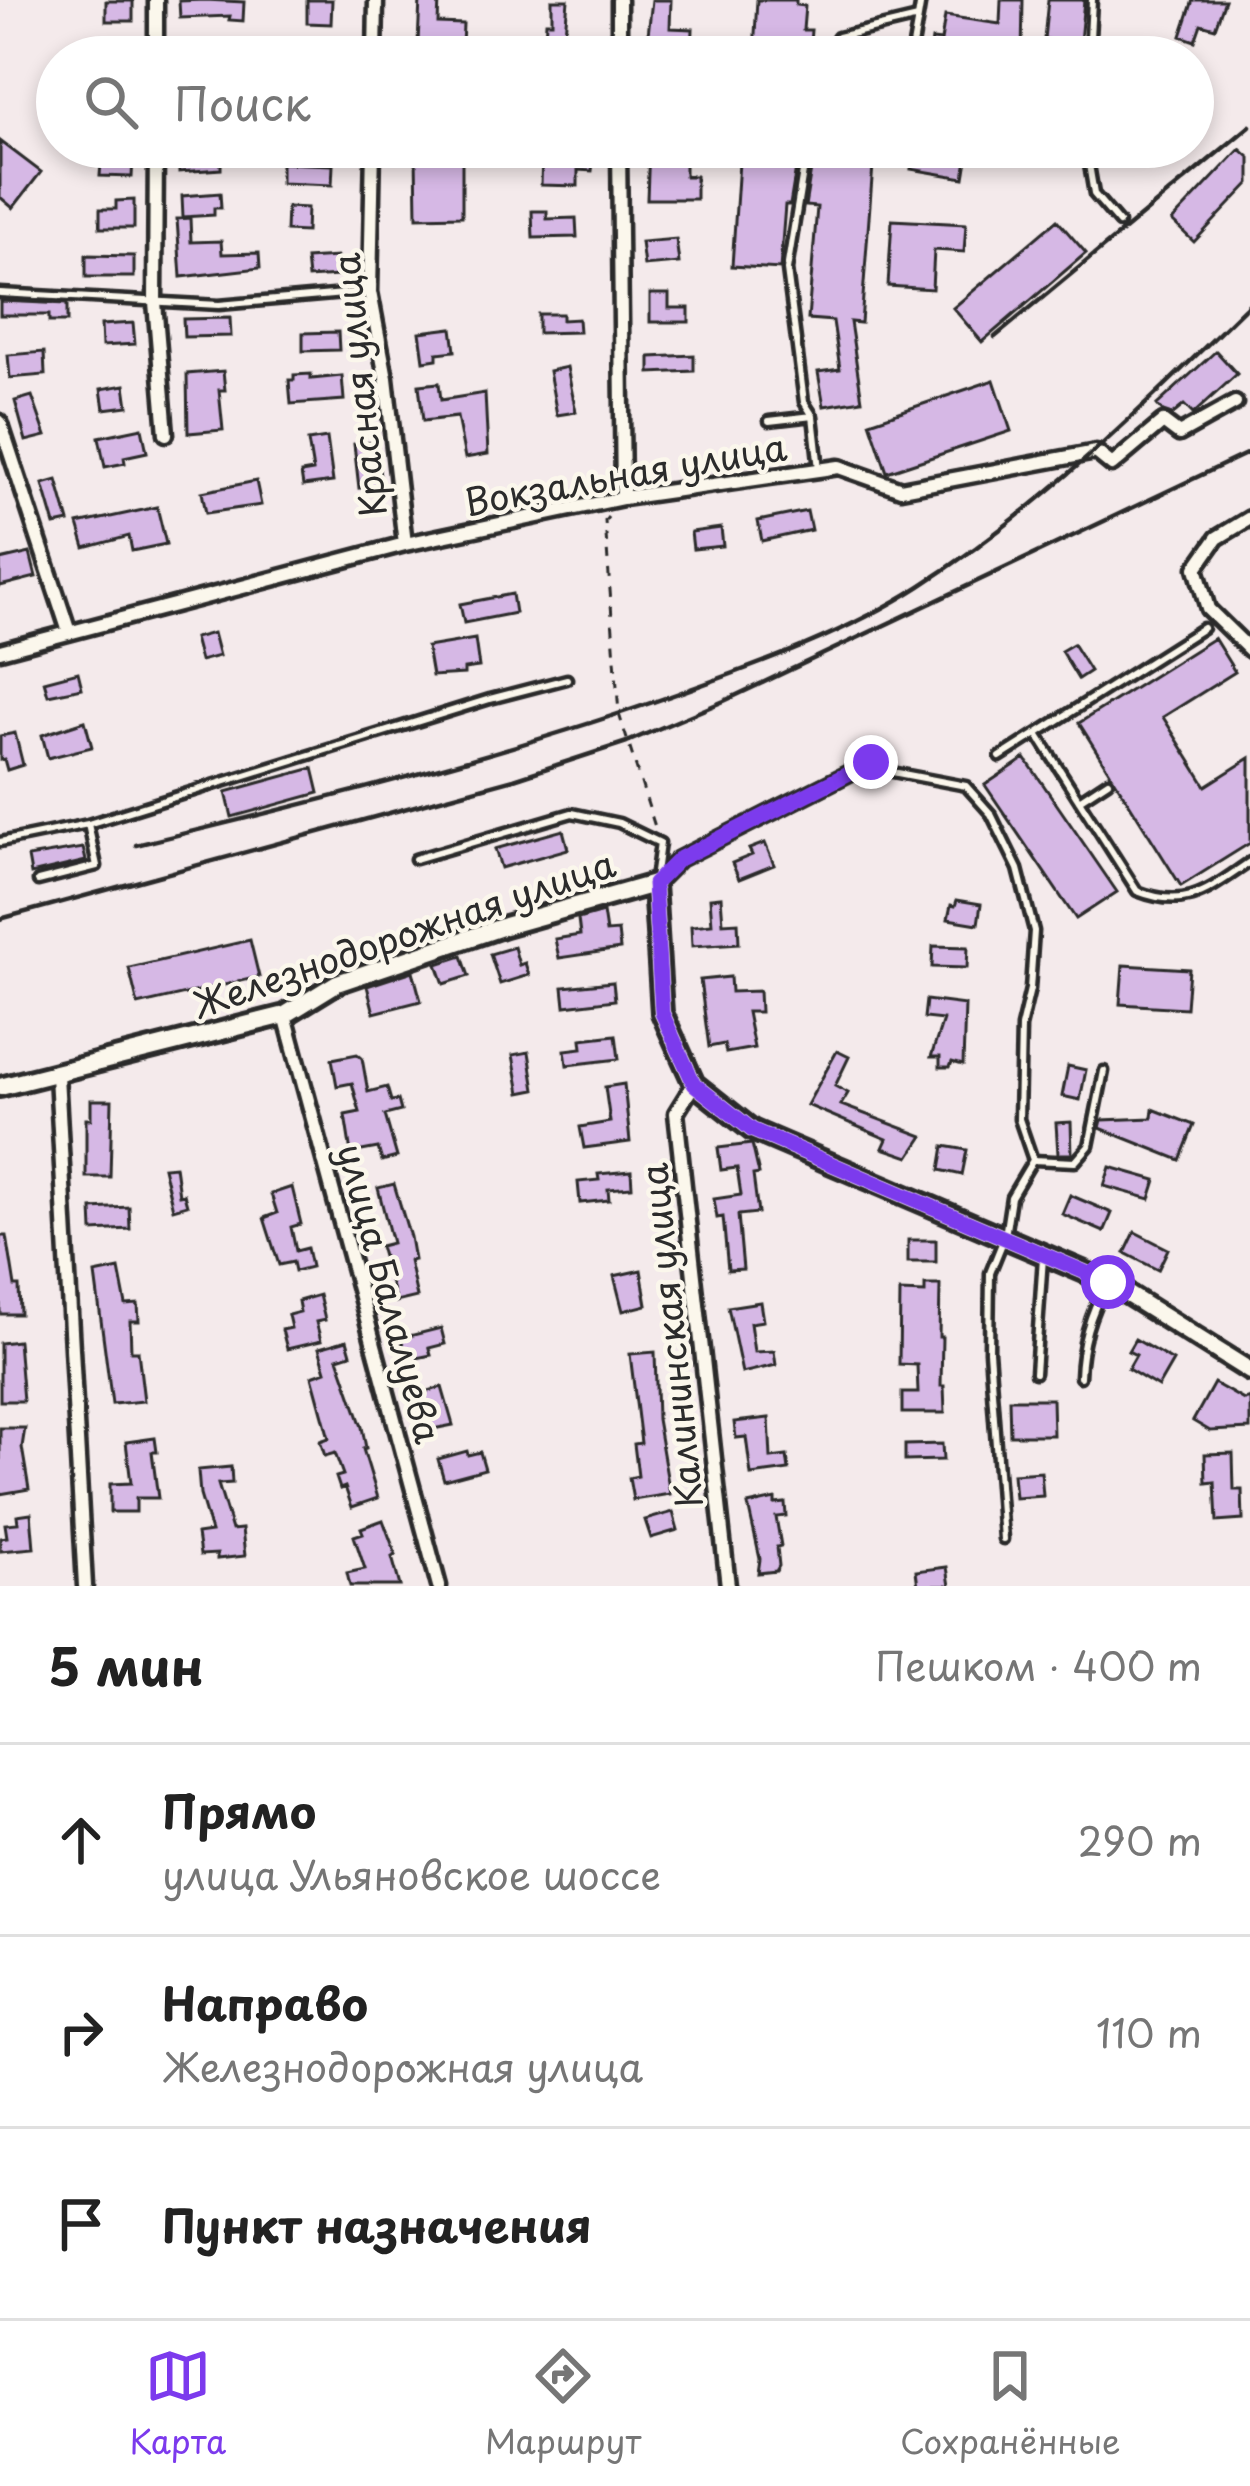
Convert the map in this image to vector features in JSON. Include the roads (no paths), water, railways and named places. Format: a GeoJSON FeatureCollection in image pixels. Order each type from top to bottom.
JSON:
{"type":"FeatureCollection","features":[{"type":"Feature","properties":{"kind":"street"},"geometry":{"type":"LineString","coordinates":[[156,0],[156,36]]}},
{"type":"Feature","properties":{"kind":"street"},"geometry":{"type":"LineString","coordinates":[[375,36],[376,0]]}},
{"type":"Feature","properties":{"kind":"street"},"geometry":{"type":"LineString","coordinates":[[619,0],[619,36]]}},
{"type":"Feature","properties":{"kind":"street"},"geometry":{"type":"LineString","coordinates":[[156,168],[155,302],[166,434]]}},
{"type":"Feature","properties":{"kind":"street","name":"Красная улица"},"geometry":{"type":"LineString","coordinates":[[373,168],[370,292],[386,378],[405,544]]}},
{"type":"Feature","properties":{"kind":"street"},"geometry":{"type":"LineString","coordinates":[[619,168],[623,497]]}},
{"type":"Feature","properties":{"kind":"street","name":"Вокзальная улица"},"geometry":{"type":"LineString","coordinates":[[0,651],[405,544],[623,497],[838,467],[901,489],[1096,452],[1112,465],[1163,422],[1179,434],[1235,404]]}},
{"type":"Feature","properties":{"kind":"street"},"geometry":{"type":"LineString","coordinates":[[0,422],[69,632]]}},
{"type":"Feature","properties":{"kind":"street"},"geometry":{"type":"LineString","coordinates":[[1250,518],[1217,538],[1196,568],[1208,609],[1250,650]]}},
{"type":"Feature","properties":{"kind":"street","name":"Железнодорожная улица"},"geometry":{"type":"LineString","coordinates":[[0,1087],[285,1016],[337,983],[506,926],[654,884],[679,859],[871,762]]}},
{"type":"Feature","properties":{"kind":"street"},"geometry":{"type":"LineString","coordinates":[[654,884],[662,1013],[694,1084],[752,1130],[1108,1282],[1250,1371]]}},
{"type":"Feature","properties":{"kind":"street","name":"улица Балалуева"},"geometry":{"type":"LineString","coordinates":[[285,1016],[439,1586]]}},
{"type":"Feature","properties":{"kind":"street"},"geometry":{"type":"LineString","coordinates":[[57,1075],[85,1586]]}},
{"type":"Feature","properties":{"kind":"street","name":"Калининская улица"},"geometry":{"type":"LineString","coordinates":[[694,1084],[676,1113],[728,1586]]}},
{"type":"Feature","properties":{"kind":"lane"},"geometry":{"type":"LineString","coordinates":[[915,36],[921,0]]}},
{"type":"Feature","properties":{"kind":"lane"},"geometry":{"type":"LineString","coordinates":[[1090,36],[1092,0]]}},
{"type":"Feature","properties":{"kind":"lane"},"geometry":{"type":"LineString","coordinates":[[842,36],[918,18]]}},
{"type":"Feature","properties":{"kind":"lane"},"geometry":{"type":"LineString","coordinates":[[804,168],[787,270],[804,402],[814,416],[819,469]]}},
{"type":"Feature","properties":{"kind":"lane"},"geometry":{"type":"LineString","coordinates":[[1090,168],[1094,194],[1119,223]]}},
{"type":"Feature","properties":{"kind":"lane"},"geometry":{"type":"LineString","coordinates":[[0,293],[219,305],[370,292]]}},
{"type":"Feature","properties":{"kind":"lane"},"geometry":{"type":"LineString","coordinates":[[769,421],[814,416]]}},
{"type":"Feature","properties":{"kind":"lane"},"geometry":{"type":"LineString","coordinates":[[1000,757],[1203,628]]}},
{"type":"Feature","properties":{"kind":"lane"},"geometry":{"type":"LineString","coordinates":[[0,842],[88,824],[568,679]]}},
{"type":"Feature","properties":{"kind":"lane"},"geometry":{"type":"LineString","coordinates":[[1037,734],[1132,885],[1145,894],[1166,900],[1190,898],[1250,862]]}},
{"type":"Feature","properties":{"kind":"lane"},"geometry":{"type":"LineString","coordinates":[[887,771],[966,786],[991,814],[1018,869],[1034,931],[1030,988],[1021,1027],[1019,1119],[1033,1160],[1011,1197],[1005,1236],[990,1273],[1003,1539]]}},
{"type":"Feature","properties":{"kind":"lane"},"geometry":{"type":"LineString","coordinates":[[1079,800],[1108,781]]}},
{"type":"Feature","properties":{"kind":"lane"},"geometry":{"type":"LineString","coordinates":[[415,859],[572,813],[619,823],[660,843],[654,884]]}},
{"type":"Feature","properties":{"kind":"lane"},"geometry":{"type":"LineString","coordinates":[[38,881],[97,866],[88,824]]}},
{"type":"Feature","properties":{"kind":"lane"},"geometry":{"type":"LineString","coordinates":[[1033,1160],[1075,1162],[1089,1146],[1104,1071]]}},
{"type":"Feature","properties":{"kind":"lane"},"geometry":{"type":"LineString","coordinates":[[1035,1372],[1043,1253]]}},
{"type":"Feature","properties":{"kind":"lane"},"geometry":{"type":"LineString","coordinates":[[1080,1377],[1092,1309],[1108,1282]]}},
{"type":"Feature","properties":{"kind":"railway"},"geometry":{"type":"LineString","coordinates":[[1214,156],[1250,126]]}},
{"type":"Feature","properties":{"kind":"railway"},"geometry":{"type":"LineString","coordinates":[[995,337],[1199,168]]}},
{"type":"Feature","properties":{"kind":"railway"},"geometry":{"type":"LineString","coordinates":[[136,845],[545,737],[741,671],[863,618],[965,556],[1051,489],[1250,303]]}},
{"type":"Feature","properties":{"kind":"railway"},"geometry":{"type":"LineString","coordinates":[[0,919],[514,779],[627,742],[724,701],[1250,452]]}}]}
